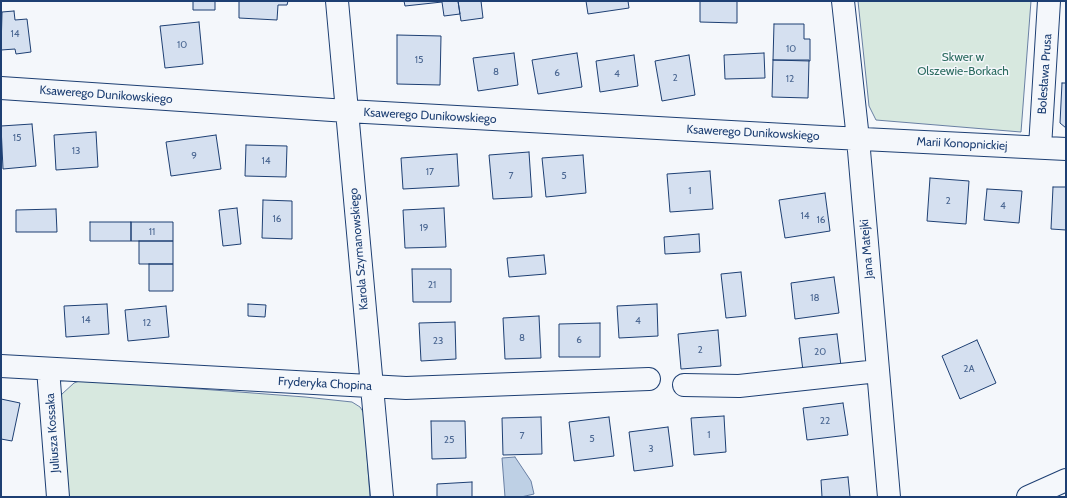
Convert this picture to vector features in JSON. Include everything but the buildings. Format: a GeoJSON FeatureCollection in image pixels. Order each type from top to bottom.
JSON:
{"type":"FeatureCollection","features":[{"type":"Feature","properties":{"kind":"street","name":"Karola Szymanowskiego"},"geometry":{"type":"LineString","coordinates":[[337,1],[382,497]]}},
{"type":"Feature","properties":{"kind":"street","name":"Jana Matejki"},"geometry":{"type":"LineString","coordinates":[[843,1],[858,139],[889,497]]}},
{"type":"Feature","properties":{"kind":"street","name":"Bolesława Prusa"},"geometry":{"type":"LineString","coordinates":[[1040,148],[1049,1]]}},
{"type":"Feature","properties":{"kind":"street","name":"Ksawerego Dunikowskiego"},"geometry":{"type":"LineString","coordinates":[[1,88],[347,111],[858,139]]}},
{"type":"Feature","properties":{"kind":"street","name":"Marii Konopnickiej"},"geometry":{"type":"LineString","coordinates":[[858,139],[1066,149]]}},
{"type":"Feature","properties":{"kind":"street","name":"Fryderyka Chopina"},"geometry":{"type":"LineString","coordinates":[[1,366],[406,388],[649,379]]}},
{"type":"Feature","properties":{"kind":"street","name":"Juliusza Kossaka"},"geometry":{"type":"LineString","coordinates":[[48,369],[58,497]]}},
{"type":"Feature","properties":{"kind":"street"},"geometry":{"type":"LineString","coordinates":[[684,385],[739,386],[878,371]]}},
{"type":"Feature","properties":{"kind":"street"},"geometry":{"type":"LineString","coordinates":[[1028,497],[1066,480]]}},
{"type":"Feature","properties":{"kind":"green space","name":"Skwer w Olszewie-Borkach"},"geometry":{"type":"Polygon","coordinates":[[[858,1],[1031,1],[1021,132],[876,120],[869,106],[858,1]]]}},
{"type":"Feature","properties":{"kind":"green space"},"geometry":{"type":"Polygon","coordinates":[[[82,380],[352,402],[360,407],[364,413],[370,497],[66,497],[58,401],[62,394],[74,383],[82,380]]]}},
{"type":"Feature","properties":{"kind":"water"},"geometry":{"type":"Polygon","coordinates":[[[515,457],[531,481],[534,494],[521,497],[505,497],[502,458],[515,457]]]}}]}
